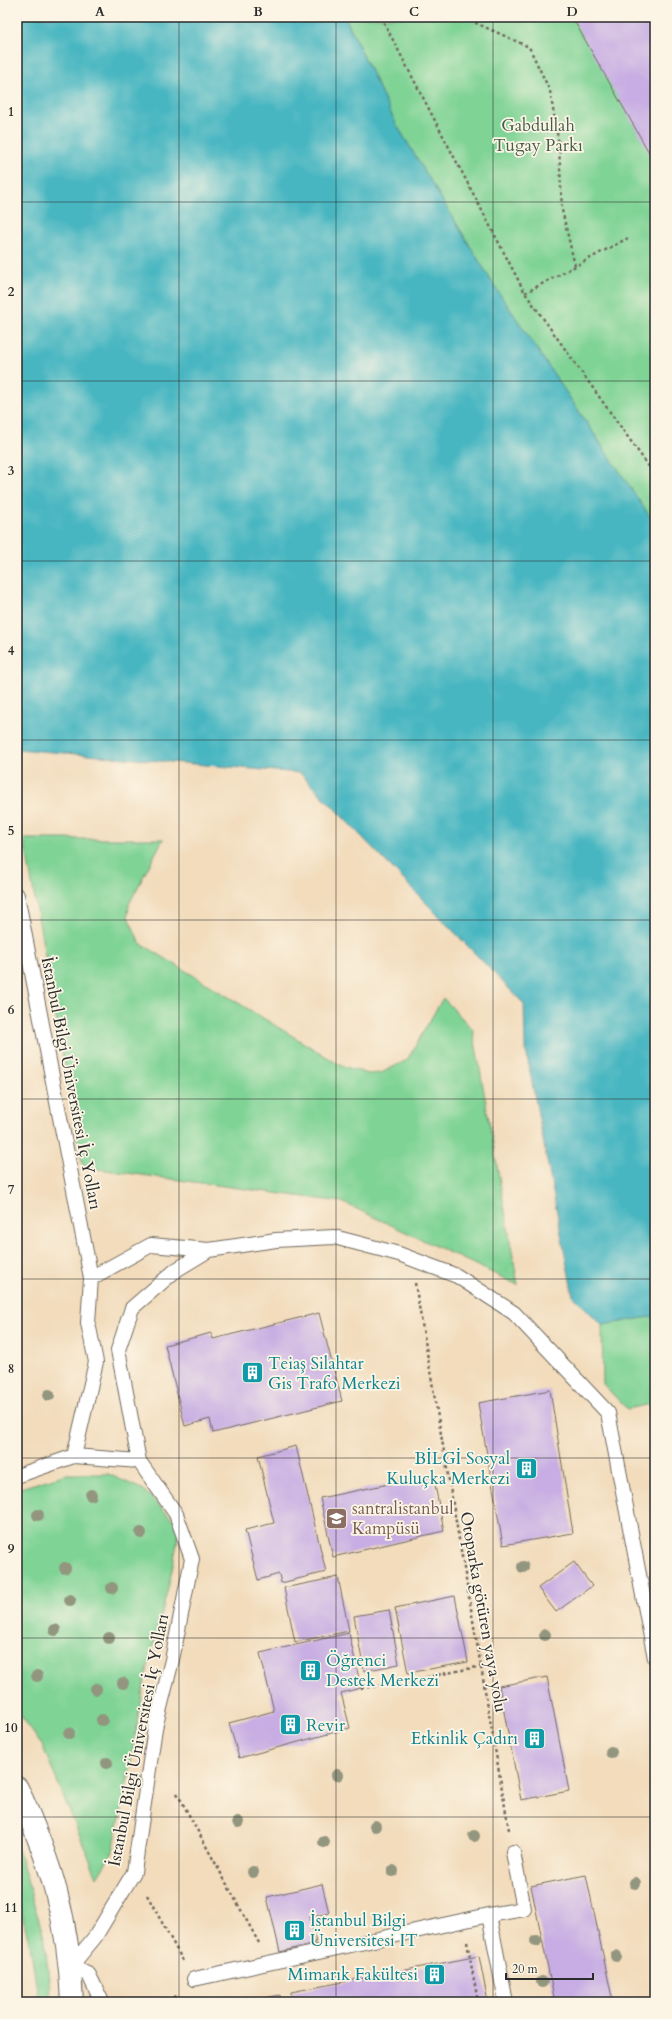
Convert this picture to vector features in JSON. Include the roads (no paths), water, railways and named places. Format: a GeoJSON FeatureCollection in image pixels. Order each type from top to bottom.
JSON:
{"type":"FeatureCollection","features":[{"type":"Feature","properties":{"kind":"main road"},"geometry":{"type":"LineString","coordinates":[[17,1788],[41,1843],[53,1878],[66,1932],[71,1966],[72,2002]]}},
{"type":"Feature","properties":{"kind":"lane","name":"İstanbul Bilgi Üniversitesi İç Yolları"},"geometry":{"type":"LineString","coordinates":[[17,895],[91,1278],[88,1323],[96,1362],[74,1456]]}},
{"type":"Feature","properties":{"kind":"lane","name":"İstanbul Bilgi Üniversitesi İç Yolları"},"geometry":{"type":"LineString","coordinates":[[91,1278],[151,1245],[209,1250],[276,1240],[334,1237],[411,1258],[457,1276],[514,1313],[608,1413],[655,1658]]}},
{"type":"Feature","properties":{"kind":"lane","name":"İstanbul Bilgi Üniversitesi İç Yolları"},"geometry":{"type":"LineString","coordinates":[[71,1966],[95,1937],[134,1872],[155,1728],[172,1660],[192,1559],[176,1514],[139,1461],[118,1350],[132,1308],[176,1270],[209,1250]]}},
{"type":"Feature","properties":{"kind":"lane"},"geometry":{"type":"LineString","coordinates":[[17,1476],[74,1456],[139,1461]]}},
{"type":"Feature","properties":{"kind":"lane"},"geometry":{"type":"LineString","coordinates":[[194,1979],[489,1915],[524,1909],[513,1852]]}},
{"type":"Feature","properties":{"kind":"lane"},"geometry":{"type":"LineString","coordinates":[[489,1915],[506,2002]]}},
{"type":"Feature","properties":{"kind":"lane"},"geometry":{"type":"LineString","coordinates":[[71,1966],[89,1976],[102,2002]]}},
{"type":"Feature","properties":{"kind":"water"},"geometry":{"type":"Polygon","coordinates":[[[17,17],[345,17],[396,124],[495,287],[655,524],[655,1316],[602,1325],[573,1296],[525,1046],[524,1004],[300,773],[17,749],[17,17]]]}},
{"type":"Feature","properties":{"kind":"place","name":"Teiaş Silahtar Gis Trafo Merkezi"},"geometry":{"type":"Point","coordinates":[253,1373]}},
{"type":"Feature","properties":{"kind":"place","name":"BİLGİ Sosyal Kuluçka Merkezi"},"geometry":{"type":"Point","coordinates":[526,1468]}},
{"type":"Feature","properties":{"kind":"place","name":"santralistanbul Kampüsü"},"geometry":{"type":"Point","coordinates":[336,1518]}},
{"type":"Feature","properties":{"kind":"place","name":"Öğrenci Destek Merkezi"},"geometry":{"type":"Point","coordinates":[311,1670]}},
{"type":"Feature","properties":{"kind":"place","name":"Revir"},"geometry":{"type":"Point","coordinates":[290,1725]}},
{"type":"Feature","properties":{"kind":"place","name":"Etkinlik Çadırı"},"geometry":{"type":"Point","coordinates":[534,1738]}},
{"type":"Feature","properties":{"kind":"place","name":"İstanbul Bilgi Üniversitesi IT"},"geometry":{"type":"Point","coordinates":[294,1930]}},
{"type":"Feature","properties":{"kind":"place","name":"Mimarık Fakültesi"},"geometry":{"type":"Point","coordinates":[434,1974]}},
{"type":"Feature","properties":{"kind":"park label","name":"Gabdullah Tugay Parkı"},"geometry":{"type":"Point","coordinates":[538,135]}}]}
